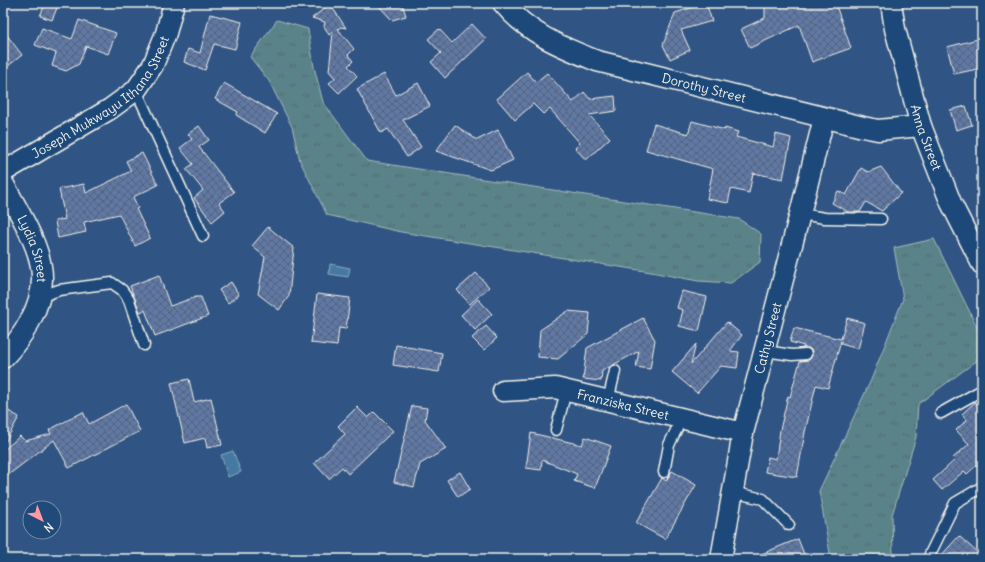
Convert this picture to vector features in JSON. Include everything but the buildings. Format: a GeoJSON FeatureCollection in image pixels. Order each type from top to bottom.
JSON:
{"type":"FeatureCollection","features":[{"type":"Feature","properties":{"kind":"street","name":"Joseph Mukwayu Ithana Street"},"geometry":{"type":"LineString","coordinates":[[3,172],[110,109],[136,90],[155,59],[166,33],[174,3]]}},
{"type":"Feature","properties":{"kind":"street","name":"Dorothy Street"},"geometry":{"type":"LineString","coordinates":[[503,3],[521,21],[536,33],[557,45],[597,61],[824,118],[878,130],[921,126]]}},
{"type":"Feature","properties":{"kind":"street","name":"Anna Street"},"geometry":{"type":"LineString","coordinates":[[891,3],[895,29],[921,126],[951,203],[982,264]]}},
{"type":"Feature","properties":{"kind":"street","name":"Cathy Street"},"geometry":{"type":"LineString","coordinates":[[721,559],[743,433],[824,118]]}},
{"type":"Feature","properties":{"kind":"street","name":"Lydia Street"},"geometry":{"type":"LineString","coordinates":[[3,183],[27,226],[39,258],[42,279],[39,297],[32,316],[22,333],[3,358]]}},
{"type":"Feature","properties":{"kind":"street","name":"Franziska Street"},"geometry":{"type":"LineString","coordinates":[[503,391],[555,388],[743,433]]}},
{"type":"Feature","properties":{"kind":"lane"},"geometry":{"type":"LineString","coordinates":[[136,90],[202,236]]}},
{"type":"Feature","properties":{"kind":"lane"},"geometry":{"type":"LineString","coordinates":[[800,214],[825,218],[881,219]]}},
{"type":"Feature","properties":{"kind":"lane"},"geometry":{"type":"LineString","coordinates":[[39,297],[59,290],[112,284],[122,290],[129,300],[144,345]]}},
{"type":"Feature","properties":{"kind":"lane"},"geometry":{"type":"LineString","coordinates":[[765,351],[792,355],[806,354]]}},
{"type":"Feature","properties":{"kind":"lane"},"geometry":{"type":"LineString","coordinates":[[608,401],[615,371]]}},
{"type":"Feature","properties":{"kind":"lane"},"geometry":{"type":"LineString","coordinates":[[556,430],[566,390]]}},
{"type":"Feature","properties":{"kind":"lane"},"geometry":{"type":"LineString","coordinates":[[941,413],[982,390]]}},
{"type":"Feature","properties":{"kind":"lane"},"geometry":{"type":"LineString","coordinates":[[664,472],[669,445],[682,418]]}},
{"type":"Feature","properties":{"kind":"lane"},"geometry":{"type":"LineString","coordinates":[[930,554],[956,503],[982,487]]}},
{"type":"Feature","properties":{"kind":"lane"},"geometry":{"type":"LineString","coordinates":[[732,492],[763,499],[789,525]]}},
{"type":"Feature","properties":{"kind":"green space"},"geometry":{"type":"Polygon","coordinates":[[[277,20],[308,29],[314,67],[323,102],[367,161],[739,219],[761,234],[760,262],[731,283],[698,281],[651,272],[401,232],[327,215],[300,161],[292,127],[269,81],[250,57],[277,20]]]}},
{"type":"Feature","properties":{"kind":"green space"},"geometry":{"type":"Polygon","coordinates":[[[934,239],[982,337],[982,357],[918,404],[916,437],[892,515],[893,559],[831,559],[819,491],[871,380],[903,299],[894,248],[934,239]]]}},
{"type":"Feature","properties":{"kind":"water"},"geometry":{"type":"Polygon","coordinates":[[[330,264],[350,268],[348,277],[329,274],[330,264]]]}},
{"type":"Feature","properties":{"kind":"water"},"geometry":{"type":"Polygon","coordinates":[[[233,451],[241,472],[228,477],[221,455],[233,451]]]}}]}
